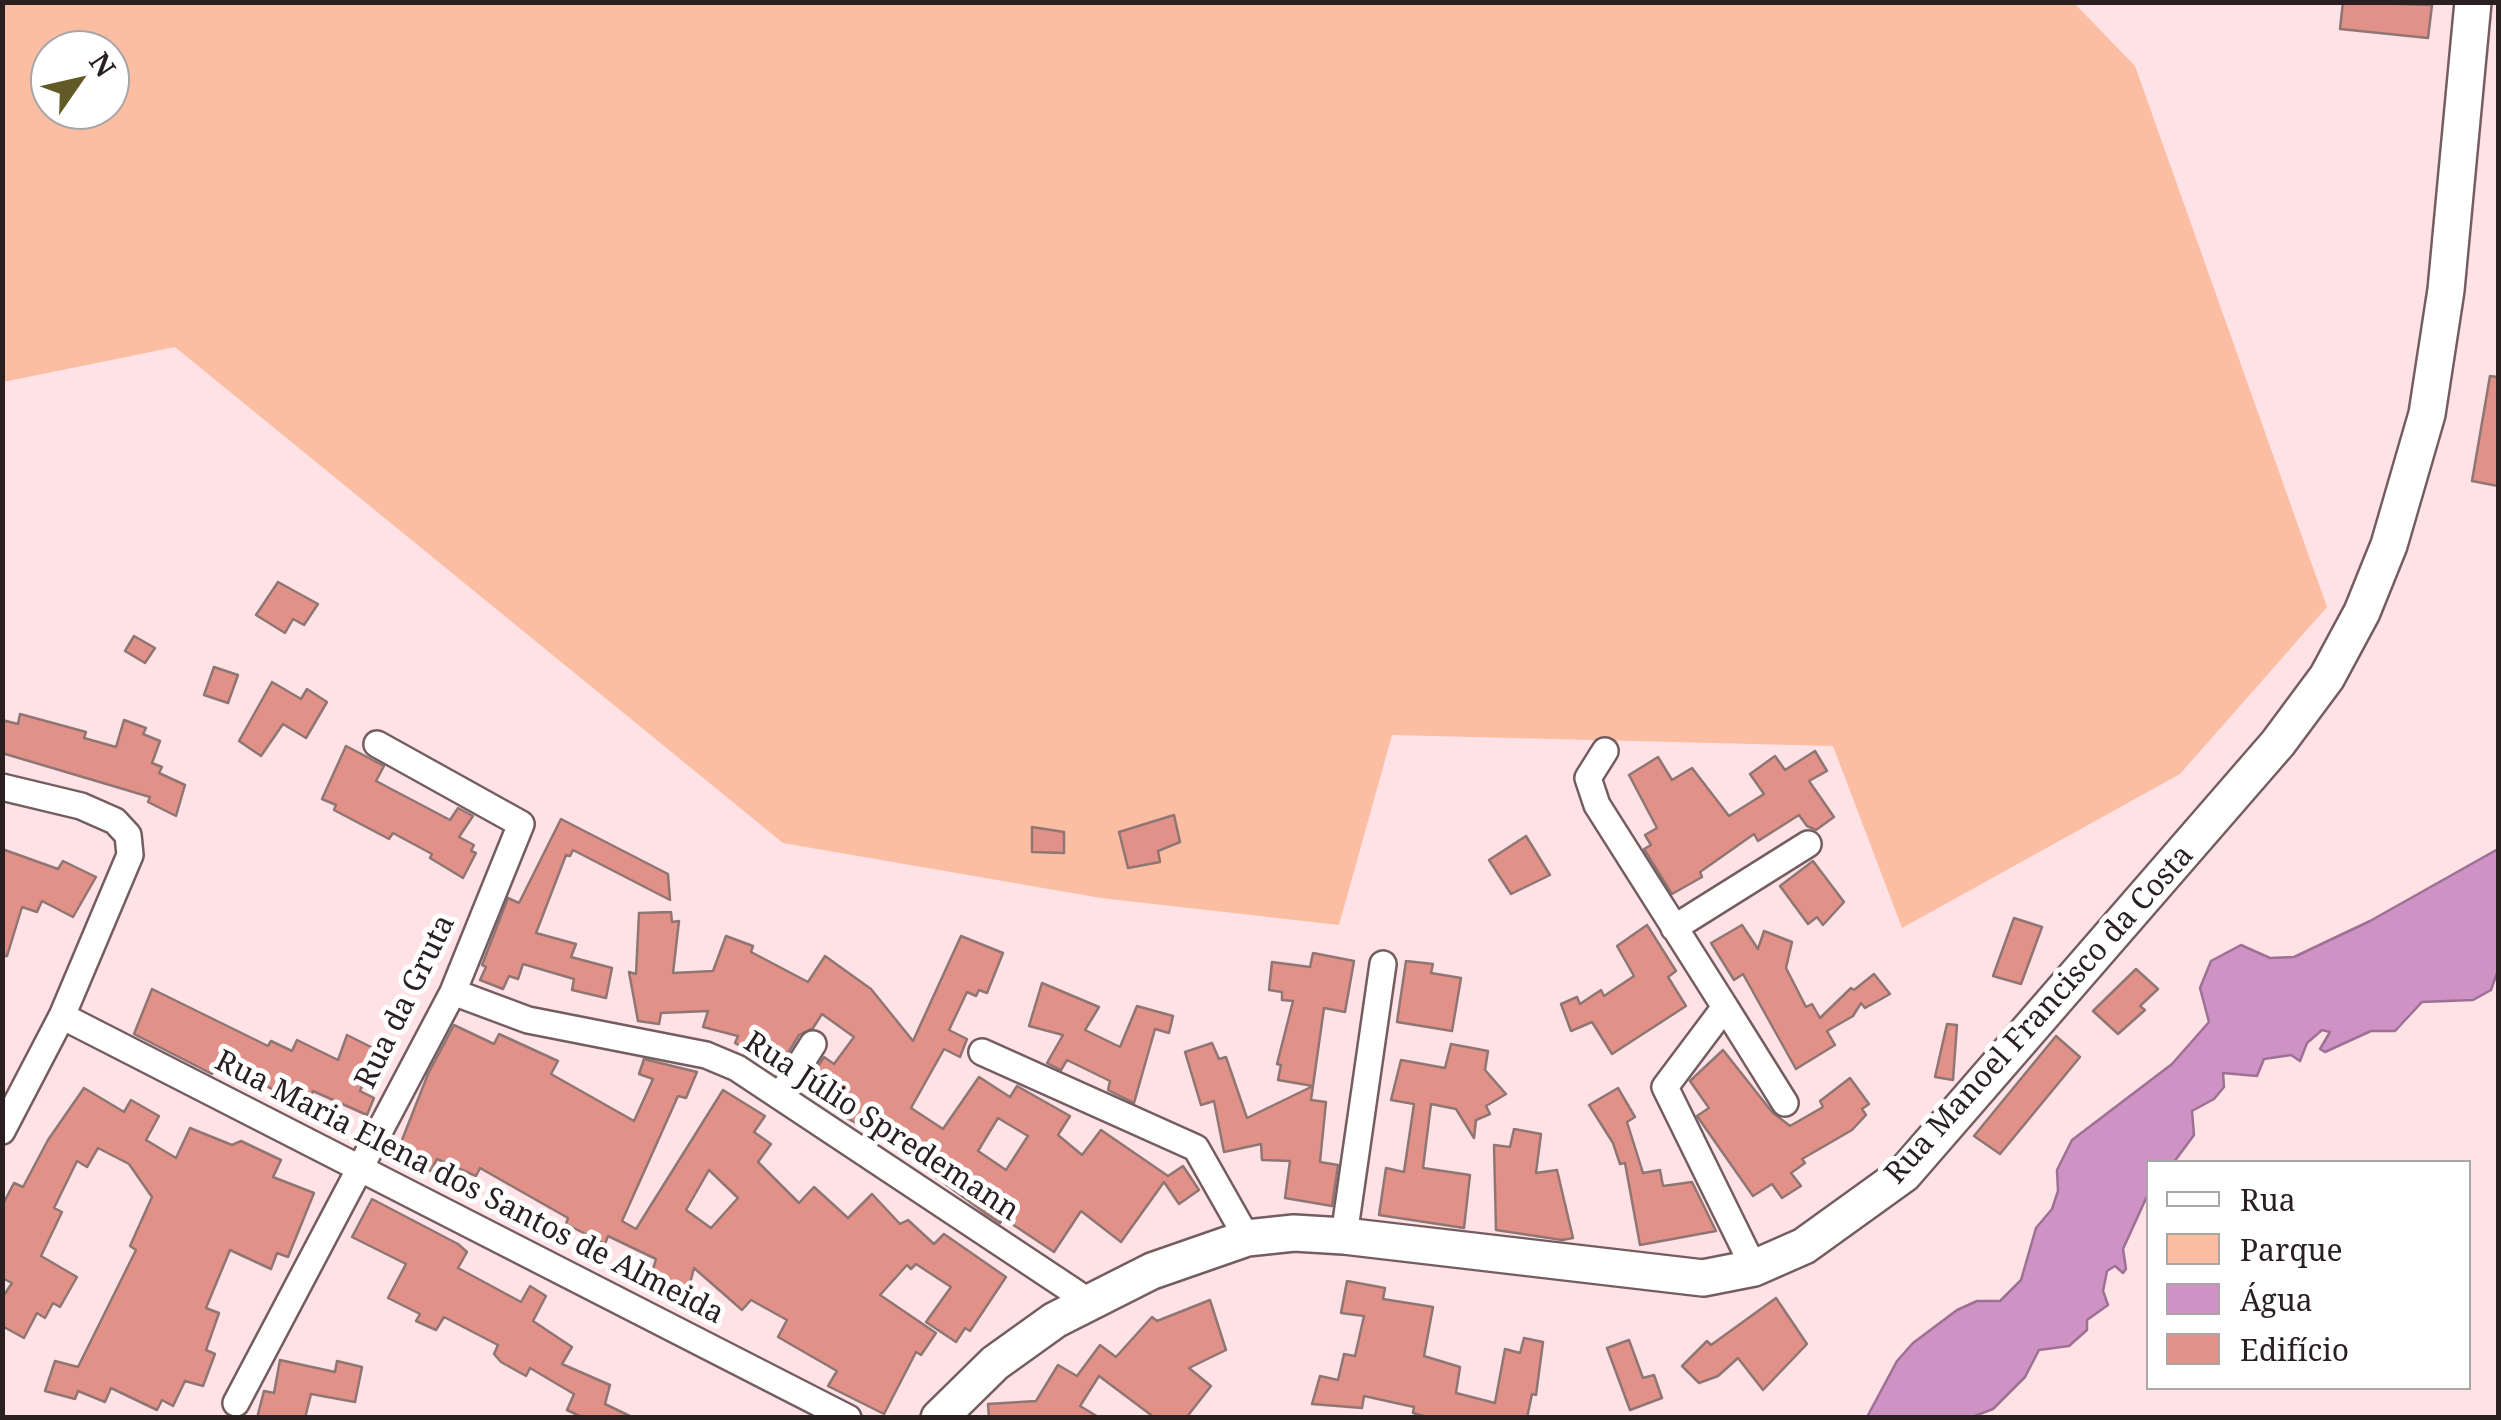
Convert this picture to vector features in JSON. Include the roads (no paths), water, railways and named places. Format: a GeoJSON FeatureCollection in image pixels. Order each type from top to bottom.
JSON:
{"type":"FeatureCollection","features":[{"type":"Feature","properties":{"kind":"main road","name":"Rua Manoel Francisco da Costa"},"geometry":{"type":"LineString","coordinates":[[939,1418],[995,1363],[1088,1301],[1152,1271],[1247,1238],[1294,1233],[1344,1236],[1675,1278],[1727,1276],[1754,1268],[1840,1224],[1904,1174],[2246,783],[2336,662],[2390,545],[2427,414],[2446,290],[2474,2]]}},
{"type":"Feature","properties":{"kind":"street","name":"Rua da Gruta"},"geometry":{"type":"LineString","coordinates":[[236,1404],[453,992],[522,824],[377,744]]}},
{"type":"Feature","properties":{"kind":"street"},"geometry":{"type":"LineString","coordinates":[[1606,751],[1588,778],[1597,805],[1785,1103]]}},
{"type":"Feature","properties":{"kind":"street"},"geometry":{"type":"LineString","coordinates":[[2,787],[81,806],[115,821],[128,834],[126,872],[62,1016],[2,1132]]}},
{"type":"Feature","properties":{"kind":"street"},"geometry":{"type":"LineString","coordinates":[[1674,928],[1808,844]]}},
{"type":"Feature","properties":{"kind":"street"},"geometry":{"type":"LineString","coordinates":[[1344,1236],[1383,964]]}},
{"type":"Feature","properties":{"kind":"street","name":"Rua Júlio Spredemann"},"geometry":{"type":"LineString","coordinates":[[453,992],[528,1020],[706,1055],[738,1068],[1088,1301]]}},
{"type":"Feature","properties":{"kind":"street"},"geometry":{"type":"LineString","coordinates":[[1725,1008],[1665,1087],[1754,1268]]}},
{"type":"Feature","properties":{"kind":"street","name":"Rua Maria Elena dos Santos de Almeida"},"geometry":{"type":"LineString","coordinates":[[62,1016],[848,1418]]}},
{"type":"Feature","properties":{"kind":"street"},"geometry":{"type":"LineString","coordinates":[[780,1096],[813,1044]]}},
{"type":"Feature","properties":{"kind":"street"},"geometry":{"type":"LineString","coordinates":[[982,1052],[1196,1148],[1247,1238]]}},
{"type":"Feature","properties":{"kind":"water"},"geometry":{"type":"Polygon","coordinates":[[[2498,849],[2498,970],[2491,990],[2473,1000],[2422,1002],[2395,1031],[2371,1031],[2325,1052],[2320,1049],[2330,1032],[2322,1030],[2307,1043],[2300,1061],[2291,1055],[2264,1059],[2257,1076],[2223,1073],[2224,1087],[2214,1099],[2192,1111],[2194,1135],[2175,1160],[2146,1160],[2146,1198],[2123,1249],[2126,1269],[2123,1273],[2115,1266],[2107,1271],[2103,1291],[2108,1305],[2087,1320],[2087,1330],[2069,1346],[2039,1350],[2025,1377],[1993,1409],[1972,1417],[1867,1417],[1897,1361],[1913,1343],[1957,1310],[1977,1301],[2000,1301],[2021,1280],[2036,1228],[2052,1209],[2058,1191],[2057,1170],[2072,1140],[2172,1064],[2209,1022],[2200,988],[2211,961],[2241,945],[2270,958],[2294,957],[2370,921],[2498,849]]]}}]}
